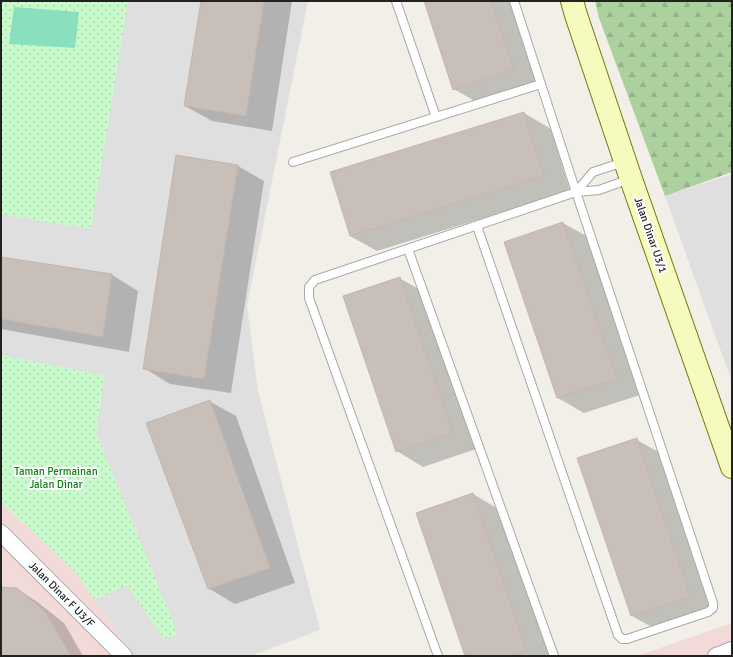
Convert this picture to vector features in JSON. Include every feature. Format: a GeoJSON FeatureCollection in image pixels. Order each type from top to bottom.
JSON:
{"type":"FeatureCollection","features":[{"type":"Feature","properties":{"kind":"street","name":"Jalan Dinar U3/1"},"geometry":{"type":"LineString","coordinates":[[572,1],[628,170],[732,467]]}},
{"type":"Feature","properties":{"kind":"street","name":"Jalan Dinar F U3/F"},"geometry":{"type":"LineString","coordinates":[[3,539],[124,656]]}},
{"type":"Feature","properties":{"kind":"street"},"geometry":{"type":"LineString","coordinates":[[716,656],[732,650]]}},
{"type":"Feature","properties":{"kind":"lane"},"geometry":{"type":"LineString","coordinates":[[396,1],[436,117]]}},
{"type":"Feature","properties":{"kind":"lane"},"geometry":{"type":"LineString","coordinates":[[477,226],[618,634],[622,639],[628,639],[708,612],[713,608],[713,602],[514,1]]}},
{"type":"Feature","properties":{"kind":"lane"},"geometry":{"type":"LineString","coordinates":[[293,162],[541,84]]}},
{"type":"Feature","properties":{"kind":"lane"},"geometry":{"type":"LineString","coordinates":[[576,192],[593,172],[628,170]]}},
{"type":"Feature","properties":{"kind":"lane"},"geometry":{"type":"LineString","coordinates":[[438,656],[309,298],[309,287],[315,280],[576,192],[599,190],[628,170]]}},
{"type":"Feature","properties":{"kind":"lane"},"geometry":{"type":"LineString","coordinates":[[408,249],[554,656]]}},
{"type":"Feature","properties":{"kind":"shaded area"},"geometry":{"type":"Polygon","coordinates":[[[1,1],[308,1],[247,306],[258,391],[320,630],[251,656],[134,656],[76,573],[1,502],[1,1]]]}},
{"type":"Feature","properties":{"kind":"shaded area"},"geometry":{"type":"Polygon","coordinates":[[[732,174],[732,382],[665,196],[732,174]]]}},
{"type":"Feature","properties":{"kind":"shaded area"},"geometry":{"type":"Polygon","coordinates":[[[1,502],[76,573],[134,656],[1,656],[1,502]]]}},
{"type":"Feature","properties":{"kind":"shaded area"},"geometry":{"type":"Polygon","coordinates":[[[732,623],[732,656],[637,656],[732,623]]]}},
{"type":"Feature","properties":{"kind":"green space"},"geometry":{"type":"Polygon","coordinates":[[[1,1],[128,1],[91,229],[1,214],[1,1]]]}},
{"type":"Feature","properties":{"kind":"green space"},"geometry":{"type":"Polygon","coordinates":[[[595,1],[732,1],[732,172],[665,196],[599,18],[595,1]]]}},
{"type":"Feature","properties":{"kind":"green space"},"geometry":{"type":"Polygon","coordinates":[[[14,7],[79,12],[75,48],[9,44],[14,7]]]}},
{"type":"Feature","properties":{"kind":"green space","name":"Taman Permainan Jalan Dinar"},"geometry":{"type":"Polygon","coordinates":[[[1,355],[105,376],[96,433],[178,634],[164,639],[127,585],[94,600],[76,573],[1,502],[1,355]]]}},
{"type":"Feature","properties":{"kind":"building"},"geometry":{"type":"Polygon","coordinates":[[[201,1],[264,1],[246,116],[184,106],[201,1]]]}},
{"type":"Feature","properties":{"kind":"building"},"geometry":{"type":"Polygon","coordinates":[[[424,1],[491,1],[514,70],[453,90],[424,1]]]}},
{"type":"Feature","properties":{"kind":"building"},"geometry":{"type":"Polygon","coordinates":[[[524,112],[544,176],[350,236],[330,172],[524,112]]]}},
{"type":"Feature","properties":{"kind":"building"},"geometry":{"type":"Polygon","coordinates":[[[176,155],[238,165],[204,379],[143,369],[176,155]]]}},
{"type":"Feature","properties":{"kind":"building"},"geometry":{"type":"Polygon","coordinates":[[[563,222],[617,379],[557,398],[504,242],[563,222]]]}},
{"type":"Feature","properties":{"kind":"building"},"geometry":{"type":"Polygon","coordinates":[[[1,257],[112,274],[103,337],[1,319],[1,257]]]}},
{"type":"Feature","properties":{"kind":"building"},"geometry":{"type":"Polygon","coordinates":[[[400,277],[453,433],[396,452],[343,296],[400,277]]]}},
{"type":"Feature","properties":{"kind":"building"},"geometry":{"type":"Polygon","coordinates":[[[210,400],[270,568],[208,589],[146,423],[210,400]]]}},
{"type":"Feature","properties":{"kind":"building"},"geometry":{"type":"Polygon","coordinates":[[[637,438],[691,597],[631,616],[577,458],[637,438]]]}},
{"type":"Feature","properties":{"kind":"building"},"geometry":{"type":"Polygon","coordinates":[[[473,493],[527,651],[512,656],[465,656],[416,513],[473,493]]]}},
{"type":"Feature","properties":{"kind":"building"},"geometry":{"type":"Polygon","coordinates":[[[1,587],[17,588],[45,611],[71,656],[1,656],[1,587]]]}}]}
